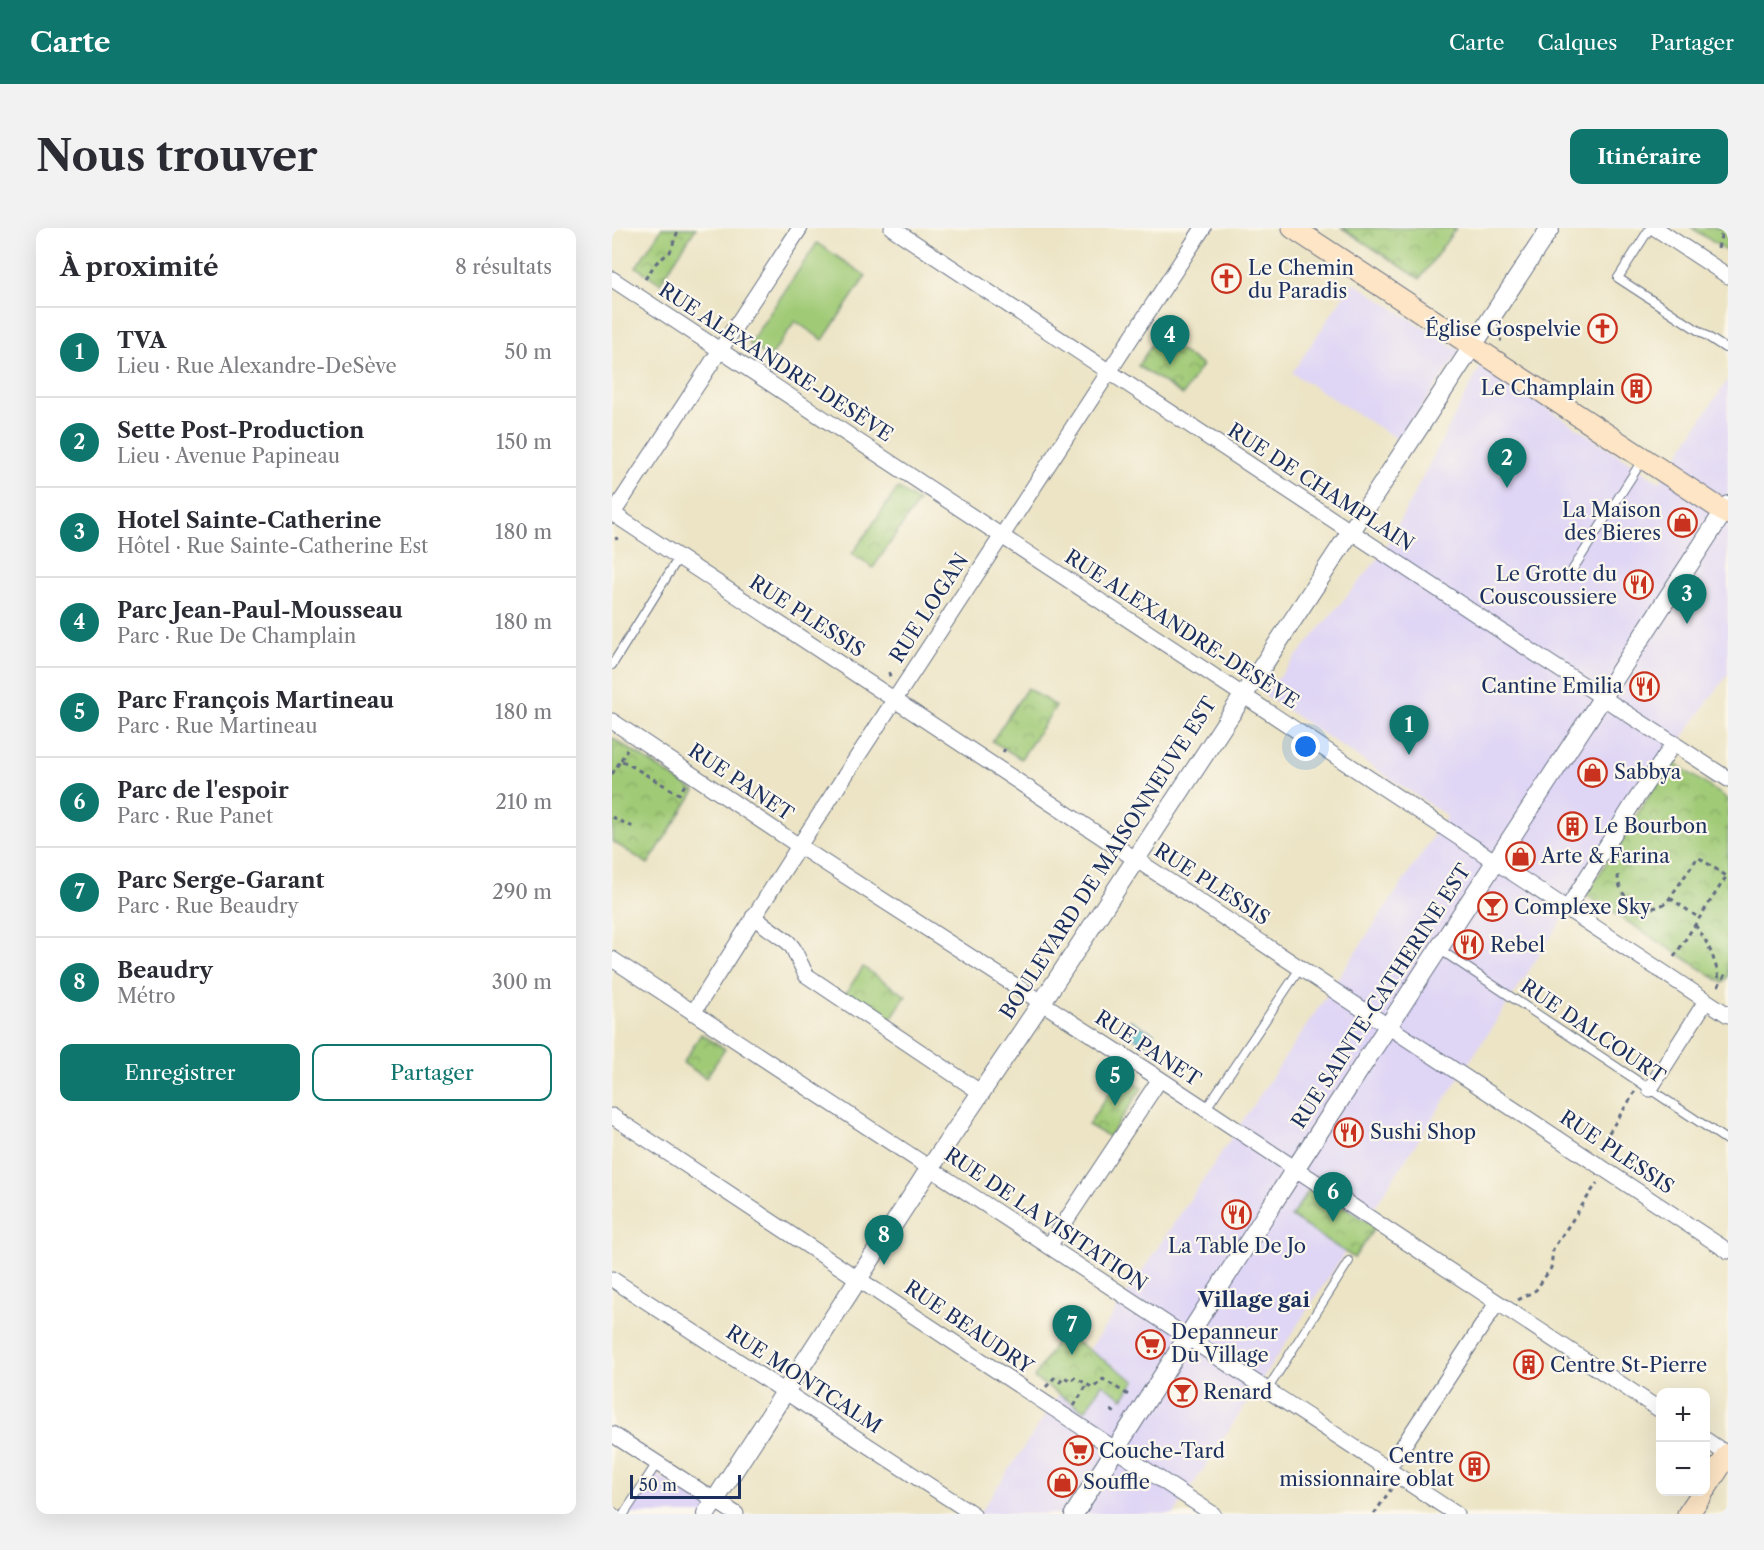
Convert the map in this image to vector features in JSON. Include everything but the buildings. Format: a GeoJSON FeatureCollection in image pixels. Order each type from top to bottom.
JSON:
{"type":"FeatureCollection","features":[{"type":"Feature","properties":{"kind":"main road"},"geometry":{"type":"LineString","coordinates":[[1293,228],[1644,459],[1727,510]]}},
{"type":"Feature","properties":{"kind":"main road"},"geometry":{"type":"LineString","coordinates":[[1710,1481],[1728,1454]]}},
{"type":"Feature","properties":{"kind":"main road"},"geometry":{"type":"LineString","coordinates":[[1688,1514],[1700,1496]]}},
{"type":"Feature","properties":{"kind":"street"},"geometry":{"type":"LineString","coordinates":[[612,514],[800,228]]}},
{"type":"Feature","properties":{"kind":"street","name":"RUE DE CHAMPLAIN"},"geometry":{"type":"LineString","coordinates":[[892,228],[1728,779]]}},
{"type":"Feature","properties":{"kind":"street","name":"RUE LOGAN"},"geometry":{"type":"LineString","coordinates":[[693,1013],[1000,535],[1203,228]]}},
{"type":"Feature","properties":{"kind":"street","name":"BOULEVARD DE MAISONNEUVE EST"},"geometry":{"type":"LineString","coordinates":[[710,1507],[930,1168],[1041,1003],[1550,228]]}},
{"type":"Feature","properties":{"kind":"street"},"geometry":{"type":"LineString","coordinates":[[1655,228],[1728,276]]}},
{"type":"Feature","properties":{"kind":"street","name":"RUE ALEXANDRE-DESÈVE"},"geometry":{"type":"LineString","coordinates":[[612,279],[1728,1015]]}},
{"type":"Feature","properties":{"kind":"street","name":"RUE SAINTE-CATHERINE EST"},"geometry":{"type":"LineString","coordinates":[[1074,1514],[1294,1169],[1390,1026],[1602,696],[1727,510]]}},
{"type":"Feature","properties":{"kind":"street","name":"RUE PLESSIS"},"geometry":{"type":"LineString","coordinates":[[612,514],[1728,1251]]}},
{"type":"Feature","properties":{"kind":"street","name":"RUE PANET"},"geometry":{"type":"LineString","coordinates":[[612,721],[799,846],[1160,1079],[1656,1407]]}},
{"type":"Feature","properties":{"kind":"street"},"geometry":{"type":"LineString","coordinates":[[1567,909],[1632,805],[1674,744]]}},
{"type":"Feature","properties":{"kind":"street"},"geometry":{"type":"LineString","coordinates":[[753,917],[794,948],[806,975],[980,1092]]}},
{"type":"Feature","properties":{"kind":"street","name":"RUE DE LA VISITATION"},"geometry":{"type":"LineString","coordinates":[[612,959],[1456,1514]]}},
{"type":"Feature","properties":{"kind":"street"},"geometry":{"type":"LineString","coordinates":[[1646,1086],[1706,1001]]}},
{"type":"Feature","properties":{"kind":"street"},"geometry":{"type":"LineString","coordinates":[[1049,1246],[1160,1079]]}},
{"type":"Feature","properties":{"kind":"street","name":"RUE BEAUDRY"},"geometry":{"type":"LineString","coordinates":[[612,1116],[1213,1514]]}},
{"type":"Feature","properties":{"kind":"street","name":"RUE MONTCALM"},"geometry":{"type":"LineString","coordinates":[[612,1279],[972,1514]]}},
{"type":"Feature","properties":{"kind":"street"},"geometry":{"type":"LineString","coordinates":[[1388,1469],[1497,1303]]}},
{"type":"Feature","properties":{"kind":"street"},"geometry":{"type":"LineString","coordinates":[[612,1434],[657,1463],[710,1507],[736,1514]]}},
{"type":"Feature","properties":{"kind":"street"},"geometry":{"type":"LineString","coordinates":[[1709,1442],[1728,1454]]}},
{"type":"Feature","properties":{"kind":"lane"},"geometry":{"type":"LineString","coordinates":[[1650,228],[1618,278],[1728,348]]}},
{"type":"Feature","properties":{"kind":"lane"},"geometry":{"type":"LineString","coordinates":[[1573,569],[1644,459]]}},
{"type":"Feature","properties":{"kind":"lane"},"geometry":{"type":"LineString","coordinates":[[612,665],[680,557]]}},
{"type":"Feature","properties":{"kind":"lane","name":"RUE DALCOURT"},"geometry":{"type":"LineString","coordinates":[[1439,949],[1728,1141]]}},
{"type":"Feature","properties":{"kind":"lane"},"geometry":{"type":"LineString","coordinates":[[1205,1110],[1301,967]]}},
{"type":"Feature","properties":{"kind":"lane"},"geometry":{"type":"LineString","coordinates":[[1267,1390],[1349,1261]]}},
{"type":"Feature","properties":{"kind":"lane"},"geometry":{"type":"LineString","coordinates":[[624,1514],[657,1463]]}},
{"type":"Feature","properties":{"kind":"lane"},"geometry":{"type":"LineString","coordinates":[[612,1511],[616,1514]]}},
{"type":"Feature","properties":{"kind":"path"},"geometry":{"type":"LineString","coordinates":[[645,279],[656,263],[670,252],[679,228]]}},
{"type":"Feature","properties":{"kind":"path"},"geometry":{"type":"LineString","coordinates":[[1718,248],[1723,228]]}},
{"type":"Feature","properties":{"kind":"path"},"geometry":{"type":"LineString","coordinates":[[612,774],[629,746]]}},
{"type":"Feature","properties":{"kind":"path"},"geometry":{"type":"LineString","coordinates":[[621,760],[679,794],[685,784]]}},
{"type":"Feature","properties":{"kind":"path"},"geometry":{"type":"LineString","coordinates":[[612,817],[633,827]]}},
{"type":"Feature","properties":{"kind":"path"},"geometry":{"type":"LineString","coordinates":[[1618,875],[1622,893],[1636,906],[1646,908],[1660,906],[1670,898],[1698,857],[1728,876],[1674,957]]}},
{"type":"Feature","properties":{"kind":"path"},"geometry":{"type":"LineString","coordinates":[[1670,898],[1700,918]]}},
{"type":"Feature","properties":{"kind":"path"},"geometry":{"type":"LineString","coordinates":[[1695,925],[1716,964],[1719,985],[1728,971]]}},
{"type":"Feature","properties":{"kind":"path"},"geometry":{"type":"LineString","coordinates":[[1599,1148],[1646,1086]]}},
{"type":"Feature","properties":{"kind":"path"},"geometry":{"type":"LineString","coordinates":[[1516,1304],[1520,1298],[1536,1290],[1551,1268],[1554,1249],[1597,1183]]}},
{"type":"Feature","properties":{"kind":"path"},"geometry":{"type":"LineString","coordinates":[[1046,1389],[1054,1378],[1060,1382],[1064,1377],[1071,1381],[1076,1377],[1095,1388],[1103,1379],[1130,1396]]}},
{"type":"Feature","properties":{"kind":"path"},"geometry":{"type":"LineString","coordinates":[[1073,1407],[1087,1384]]}},
{"type":"Feature","properties":{"kind":"path"},"geometry":{"type":"LineString","coordinates":[[1111,1410],[1118,1414]]}},
{"type":"Feature","properties":{"kind":"path"},"geometry":{"type":"LineString","coordinates":[[1374,1514],[1393,1485]]}},
{"type":"Feature","properties":{"kind":"shaded area"},"geometry":{"type":"Polygon","coordinates":[[[1353,282],[1460,351],[1399,440],[1292,373],[1353,282]]]}},
{"type":"Feature","properties":{"kind":"shaded area"},"geometry":{"type":"Polygon","coordinates":[[[1481,365],[1660,482],[1728,379],[1728,674],[1670,755],[1174,1514],[979,1514],[1447,816],[1264,695],[1383,553],[1481,365]]]}},
{"type":"Feature","properties":{"kind":"shaded area"},"geometry":{"type":"Polygon","coordinates":[[[653,1472],[719,1514],[627,1514],[653,1472]]]}},
{"type":"Feature","properties":{"kind":"green space"},"geometry":{"type":"Polygon","coordinates":[[[662,228],[696,228],[660,283],[636,267],[662,228]]]}},
{"type":"Feature","properties":{"kind":"green space"},"geometry":{"type":"Polygon","coordinates":[[[1342,228],[1456,228],[1420,279],[1342,228]]]}},
{"type":"Feature","properties":{"kind":"green space"},"geometry":{"type":"Polygon","coordinates":[[[1692,228],[1728,228],[1728,252],[1692,228]]]}},
{"type":"Feature","properties":{"kind":"green space"},"geometry":{"type":"Polygon","coordinates":[[[817,243],[866,276],[823,340],[795,321],[770,358],[749,344],[817,243]]]}},
{"type":"Feature","properties":{"kind":"green space"},"geometry":{"type":"Polygon","coordinates":[[[1157,336],[1202,365],[1183,395],[1138,366],[1157,336]]]}},
{"type":"Feature","properties":{"kind":"green space"},"geometry":{"type":"Polygon","coordinates":[[[898,488],[918,502],[873,568],[852,554],[898,488]]]}},
{"type":"Feature","properties":{"kind":"green space"},"geometry":{"type":"Polygon","coordinates":[[[1027,688],[1056,706],[1021,759],[992,741],[1027,688]]]}},
{"type":"Feature","properties":{"kind":"green space"},"geometry":{"type":"Polygon","coordinates":[[[612,738],[695,791],[648,864],[612,841],[612,738]]]}},
{"type":"Feature","properties":{"kind":"green space"},"geometry":{"type":"Polygon","coordinates":[[[1671,761],[1728,799],[1728,976],[1723,983],[1586,895],[1671,761]]]}},
{"type":"Feature","properties":{"kind":"green space"},"geometry":{"type":"Polygon","coordinates":[[[863,967],[906,996],[888,1023],[845,994],[863,967]]]}},
{"type":"Feature","properties":{"kind":"green space"},"geometry":{"type":"Polygon","coordinates":[[[701,1034],[725,1049],[706,1078],[683,1063],[701,1034]]]}},
{"type":"Feature","properties":{"kind":"green space"},"geometry":{"type":"Polygon","coordinates":[[[1121,1074],[1142,1088],[1109,1137],[1088,1125],[1121,1074]]]}},
{"type":"Feature","properties":{"kind":"green space"},"geometry":{"type":"Polygon","coordinates":[[[1312,1185],[1375,1227],[1354,1258],[1291,1217],[1312,1185]]]}},
{"type":"Feature","properties":{"kind":"green space"},"geometry":{"type":"Polygon","coordinates":[[[1062,1332],[1135,1381],[1123,1398],[1102,1384],[1085,1411],[1034,1378],[1062,1332]]]}},
{"type":"Feature","properties":{"kind":"water"},"geometry":{"type":"Polygon","coordinates":[[[1130,1020],[1154,1033],[1144,1045],[1123,1029],[1130,1020]]]}},
{"type":"Feature","properties":{"kind":"place","name":"Le Chemin du Paradis"},"geometry":{"type":"Point","coordinates":[1227,279]}},
{"type":"Feature","properties":{"kind":"place","name":"Église Gospelvie"},"geometry":{"type":"Point","coordinates":[1602,329]}},
{"type":"Feature","properties":{"kind":"place","name":"Parc Jean-Paul-Mousseau"},"geometry":{"type":"Point","coordinates":[1170,365]}},
{"type":"Feature","properties":{"kind":"place","name":"Le Champlain"},"geometry":{"type":"Point","coordinates":[1636,388]}},
{"type":"Feature","properties":{"kind":"place","name":"Sette Post-Production"},"geometry":{"type":"Point","coordinates":[1507,488]}},
{"type":"Feature","properties":{"kind":"place","name":"La Maison des Bieres"},"geometry":{"type":"Point","coordinates":[1682,522]}},
{"type":"Feature","properties":{"kind":"place","name":"Le Grotte du Couscoussiere"},"geometry":{"type":"Point","coordinates":[1638,585]}},
{"type":"Feature","properties":{"kind":"place","name":"Hotel Sainte-Catherine"},"geometry":{"type":"Point","coordinates":[1687,624]}},
{"type":"Feature","properties":{"kind":"place","name":"Cantine Emilia"},"geometry":{"type":"Point","coordinates":[1644,686]}},
{"type":"Feature","properties":{"kind":"place","name":"TVA"},"geometry":{"type":"Point","coordinates":[1409,755]}},
{"type":"Feature","properties":{"kind":"place","name":"Sabbya"},"geometry":{"type":"Point","coordinates":[1593,772]}},
{"type":"Feature","properties":{"kind":"place","name":"Le Bourbon"},"geometry":{"type":"Point","coordinates":[1573,826]}},
{"type":"Feature","properties":{"kind":"place","name":"Arte & Farina"},"geometry":{"type":"Point","coordinates":[1520,856]}},
{"type":"Feature","properties":{"kind":"place","name":"Complexe Sky"},"geometry":{"type":"Point","coordinates":[1493,907]}},
{"type":"Feature","properties":{"kind":"place","name":"Rebel"},"geometry":{"type":"Point","coordinates":[1469,945]}},
{"type":"Feature","properties":{"kind":"place","name":"Parc François Martineau"},"geometry":{"type":"Point","coordinates":[1115,1106]}},
{"type":"Feature","properties":{"kind":"place","name":"Sushi Shop"},"geometry":{"type":"Point","coordinates":[1349,1132]}},
{"type":"Feature","properties":{"kind":"place","name":"La Table De Jo"},"geometry":{"type":"Point","coordinates":[1237,1215]}},
{"type":"Feature","properties":{"kind":"place","name":"Parc de l'espoir"},"geometry":{"type":"Point","coordinates":[1333,1222]}},
{"type":"Feature","properties":{"kind":"place","name":"Beaudry"},"geometry":{"type":"Point","coordinates":[884,1265]}},
{"type":"Feature","properties":{"kind":"place","name":"Depanneur Du Village"},"geometry":{"type":"Point","coordinates":[1150,1344]}},
{"type":"Feature","properties":{"kind":"place","name":"Parc Serge-Garant"},"geometry":{"type":"Point","coordinates":[1072,1355]}},
{"type":"Feature","properties":{"kind":"place","name":"Centre St-Pierre"},"geometry":{"type":"Point","coordinates":[1529,1365]}},
{"type":"Feature","properties":{"kind":"place","name":"Renard"},"geometry":{"type":"Point","coordinates":[1182,1392]}},
{"type":"Feature","properties":{"kind":"place","name":"Couche-Tard"},"geometry":{"type":"Point","coordinates":[1078,1451]}},
{"type":"Feature","properties":{"kind":"place","name":"Centre missionnaire oblat"},"geometry":{"type":"Point","coordinates":[1475,1467]}},
{"type":"Feature","properties":{"kind":"place","name":"Souffle"},"geometry":{"type":"Point","coordinates":[1062,1482]}},
{"type":"Feature","properties":{"kind":"district","name":"Village gai"},"geometry":{"type":"Point","coordinates":[1254,1300]}}]}
